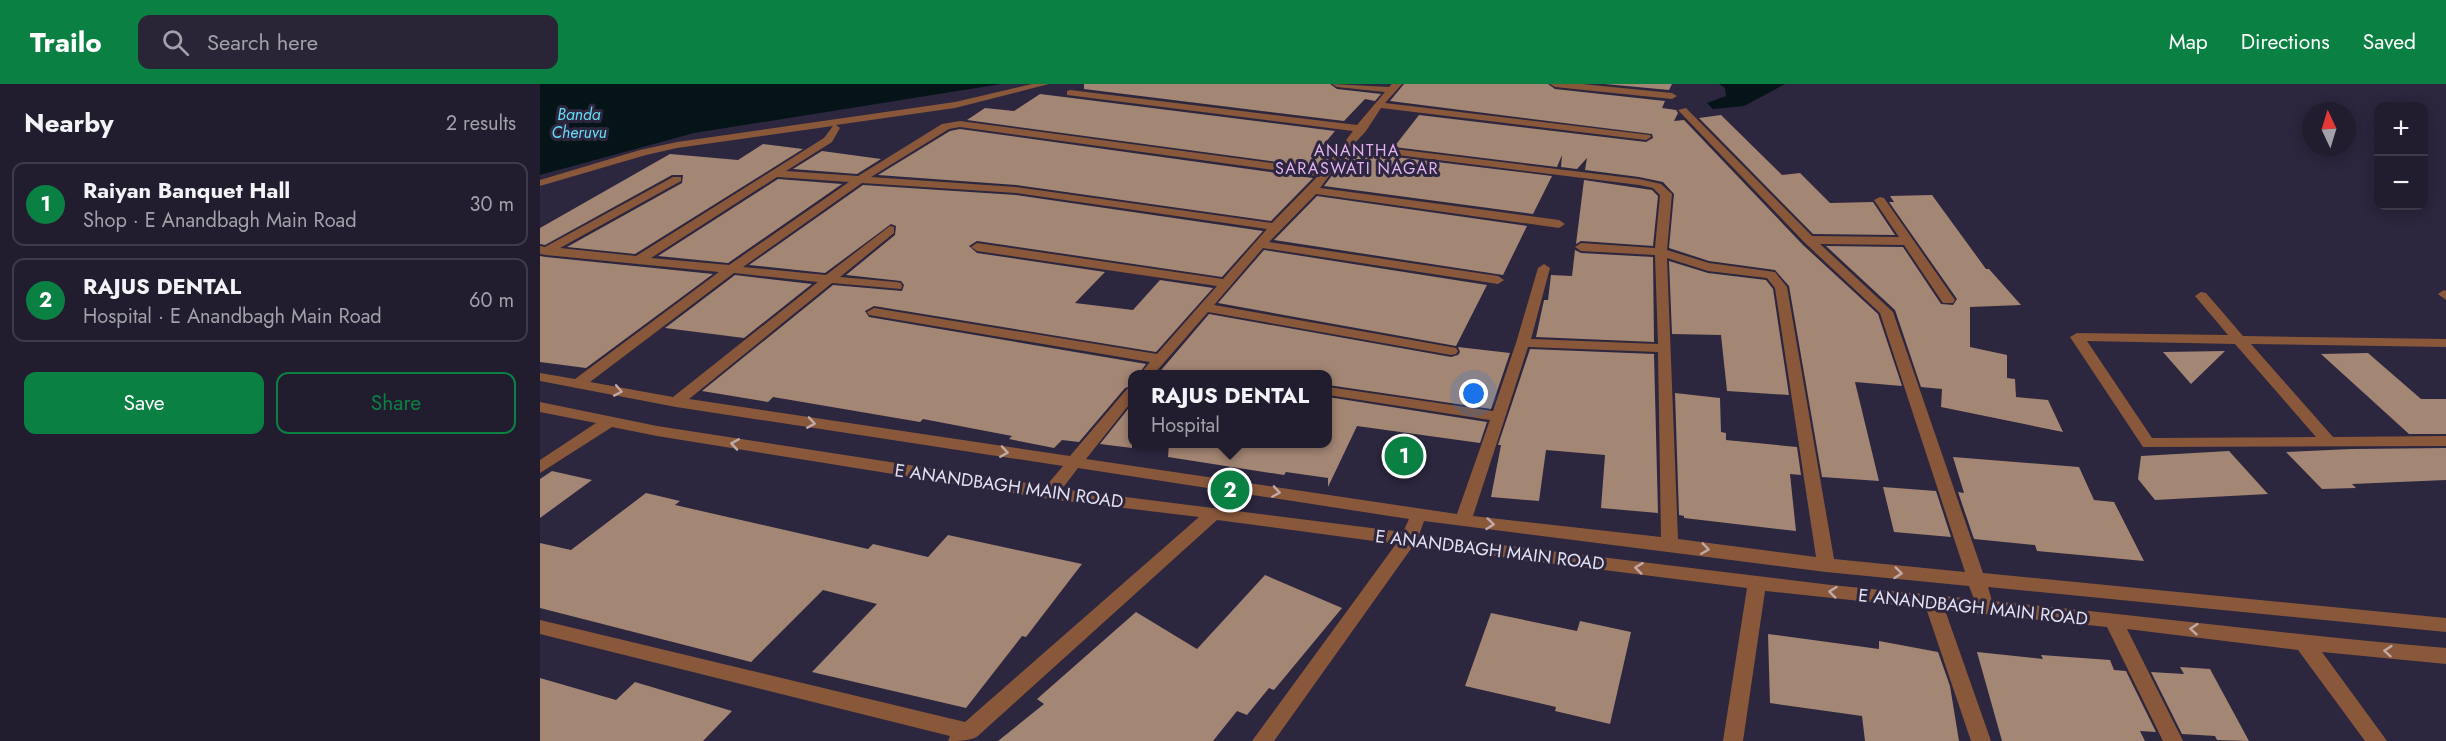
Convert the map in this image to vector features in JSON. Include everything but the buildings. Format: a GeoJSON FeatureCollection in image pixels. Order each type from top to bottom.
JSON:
{"type":"FeatureCollection","features":[{"type":"Feature","properties":{"kind":"street"},"geometry":{"type":"LineString","coordinates":[[540,183],[666,147],[955,105],[1044,84]]}},
{"type":"Feature","properties":{"kind":"street"},"geometry":{"type":"LineString","coordinates":[[1337,84],[1394,87]]}},
{"type":"Feature","properties":{"kind":"street"},"geometry":{"type":"LineString","coordinates":[[1555,84],[1672,96]]}},
{"type":"Feature","properties":{"kind":"street"},"geometry":{"type":"LineString","coordinates":[[1151,370],[1275,227],[1327,174],[1394,87]]}},
{"type":"Feature","properties":{"kind":"street"},"geometry":{"type":"LineString","coordinates":[[1070,93],[1362,129]]}},
{"type":"Feature","properties":{"kind":"street"},"geometry":{"type":"LineString","coordinates":[[1378,105],[1646,137]]}},
{"type":"Feature","properties":{"kind":"street"},"geometry":{"type":"LineString","coordinates":[[1683,110],[1809,240],[1886,312],[1985,606]]}},
{"type":"Feature","properties":{"kind":"street"},"geometry":{"type":"LineString","coordinates":[[579,383],[730,270],[859,180],[938,130],[960,124],[1327,174]]}},
{"type":"Feature","properties":{"kind":"street"},"geometry":{"type":"LineString","coordinates":[[638,261],[828,140],[835,128]]}},
{"type":"Feature","properties":{"kind":"street"},"geometry":{"type":"LineString","coordinates":[[1347,146],[1657,186],[1666,194],[1661,252],[1670,544]]}},
{"type":"Feature","properties":{"kind":"street"},"geometry":{"type":"LineString","coordinates":[[776,174],[1016,190],[1275,227]]}},
{"type":"Feature","properties":{"kind":"street"},"geometry":{"type":"LineString","coordinates":[[543,251],[677,179]]}},
{"type":"Feature","properties":{"kind":"street"},"geometry":{"type":"LineString","coordinates":[[1313,190],[1559,224]]}},
{"type":"Feature","properties":{"kind":"street"},"geometry":{"type":"LineString","coordinates":[[1880,200],[1948,300]]}},
{"type":"Feature","properties":{"kind":"street"},"geometry":{"type":"LineString","coordinates":[[676,402],[890,230]]}},
{"type":"Feature","properties":{"kind":"street"},"geometry":{"type":"LineString","coordinates":[[1809,240],[1908,241]]}},
{"type":"Feature","properties":{"kind":"street"},"geometry":{"type":"LineString","coordinates":[[1260,244],[1498,280]]}},
{"type":"Feature","properties":{"kind":"street"},"geometry":{"type":"LineString","coordinates":[[977,247],[1225,283]]}},
{"type":"Feature","properties":{"kind":"street"},"geometry":{"type":"LineString","coordinates":[[1581,247],[1661,252],[1708,267],[1772,276],[1781,287],[1826,565]]}},
{"type":"Feature","properties":{"kind":"street"},"geometry":{"type":"LineString","coordinates":[[543,251],[896,286]]}},
{"type":"Feature","properties":{"kind":"street"},"geometry":{"type":"LineString","coordinates":[[1463,521],[1523,343],[1544,268]]}},
{"type":"Feature","properties":{"kind":"street"},"geometry":{"type":"LineString","coordinates":[[2200,296],[2329,442]]}},
{"type":"Feature","properties":{"kind":"street"},"geometry":{"type":"LineString","coordinates":[[1204,307],[1451,351]]}},
{"type":"Feature","properties":{"kind":"street"},"geometry":{"type":"LineString","coordinates":[[874,312],[1160,359]]}},
{"type":"Feature","properties":{"kind":"street"},"geometry":{"type":"LineString","coordinates":[[2446,343],[2077,337],[2148,443],[2446,441]]}},
{"type":"Feature","properties":{"kind":"street"},"geometry":{"type":"LineString","coordinates":[[1523,343],[1665,348]]}},
{"type":"Feature","properties":{"kind":"street","name":"E ANANDBAGH MAIN ROAD"},"geometry":{"type":"LineString","coordinates":[[540,377],[676,402],[1463,521],[1670,544],[1826,565],[2446,625]]}},
{"type":"Feature","properties":{"kind":"street"},"geometry":{"type":"LineString","coordinates":[[1332,392],[1497,416]]}},
{"type":"Feature","properties":{"kind":"street"},"geometry":{"type":"LineString","coordinates":[[1049,494],[1128,397]]}},
{"type":"Feature","properties":{"kind":"street","name":"E ANANDBAGH MAIN ROAD"},"geometry":{"type":"LineString","coordinates":[[540,406],[608,422],[1049,494],[1174,507],[1408,540],[1757,581],[1831,592],[1985,606],[2114,622],[2203,629],[2304,644],[2446,656]]}},
{"type":"Feature","properties":{"kind":"street"},"geometry":{"type":"LineString","coordinates":[[540,468],[608,422]]}},
{"type":"Feature","properties":{"kind":"street"},"geometry":{"type":"LineString","coordinates":[[540,627],[964,736],[1212,514]]}},
{"type":"Feature","properties":{"kind":"street"},"geometry":{"type":"LineString","coordinates":[[1262,741],[1408,540],[1419,514]]}},
{"type":"Feature","properties":{"kind":"street"},"geometry":{"type":"LineString","coordinates":[[1733,741],[1757,581]]}},
{"type":"Feature","properties":{"kind":"street"},"geometry":{"type":"LineString","coordinates":[[1933,602],[1981,741]]}},
{"type":"Feature","properties":{"kind":"street"},"geometry":{"type":"LineString","coordinates":[[2114,622],[2173,741]]}},
{"type":"Feature","properties":{"kind":"street"},"geometry":{"type":"LineString","coordinates":[[2304,644],[2377,741]]}},
{"type":"Feature","properties":{"kind":"water","name":"Banda Cheruvu"},"geometry":{"type":"Polygon","coordinates":[[[540,84],[1001,84],[694,133],[540,175],[540,84]]]}},
{"type":"Feature","properties":{"kind":"water"},"geometry":{"type":"Polygon","coordinates":[[[1719,84],[1785,84],[1744,106],[1713,109],[1707,103],[1726,96],[1725,88],[1719,84]]]}},
{"type":"Feature","properties":{"kind":"place","name":"Raiyan Banquet Hall"},"geometry":{"type":"Point","coordinates":[1404,456]}},
{"type":"Feature","properties":{"kind":"place","name":"RAJUS DENTAL"},"geometry":{"type":"Point","coordinates":[1230,490]}},
{"type":"Feature","properties":{"kind":"district","name":"ANANTHA SARASWATI NAGAR"},"geometry":{"type":"Point","coordinates":[1357,159]}}]}
